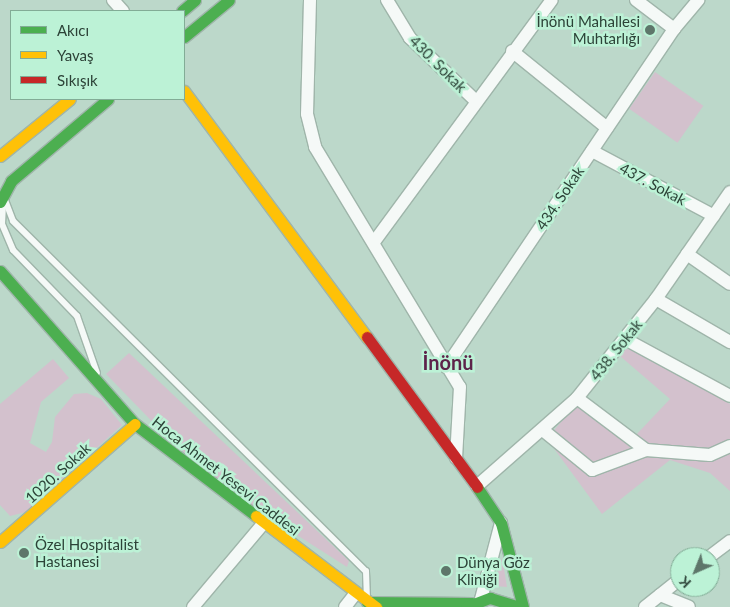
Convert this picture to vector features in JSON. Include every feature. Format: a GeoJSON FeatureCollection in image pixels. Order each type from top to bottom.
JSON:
{"type":"FeatureCollection","features":[{"type":"Feature","properties":{"kind":"main road"},"geometry":{"type":"LineString","coordinates":[[183,10],[195,0]]}},
{"type":"Feature","properties":{"kind":"main road"},"geometry":{"type":"LineString","coordinates":[[185,37],[229,0]]}},
{"type":"Feature","properties":{"kind":"main road"},"geometry":{"type":"LineString","coordinates":[[185,92],[477,486],[501,523],[523,607]]}},
{"type":"Feature","properties":{"kind":"main road"},"geometry":{"type":"LineString","coordinates":[[0,156],[69,100]]}},
{"type":"Feature","properties":{"kind":"main road"},"geometry":{"type":"LineString","coordinates":[[2,198],[11,181],[53,142],[107,100]]}},
{"type":"Feature","properties":{"kind":"main road","name":"Hoca Ahmet Yesevi Caddesi"},"geometry":{"type":"LineString","coordinates":[[0,271],[134,424],[371,605]]}},
{"type":"Feature","properties":{"kind":"main road","name":"1020. Sokak"},"geometry":{"type":"LineString","coordinates":[[0,542],[134,424]]}},
{"type":"Feature","properties":{"kind":"main road"},"geometry":{"type":"LineString","coordinates":[[371,605],[473,603],[503,598],[519,607]]}},
{"type":"Feature","properties":{"kind":"street"},"geometry":{"type":"LineString","coordinates":[[113,0],[122,10]]}},
{"type":"Feature","properties":{"kind":"street"},"geometry":{"type":"LineString","coordinates":[[310,0],[307,114],[314,147],[374,242],[460,387],[456,458]]}},
{"type":"Feature","properties":{"kind":"street","name":"430. Sokak"},"geometry":{"type":"LineString","coordinates":[[386,0],[410,38],[476,102]]}},
{"type":"Feature","properties":{"kind":"street"},"geometry":{"type":"LineString","coordinates":[[374,242],[512,51],[552,0]]}},
{"type":"Feature","properties":{"kind":"street"},"geometry":{"type":"LineString","coordinates":[[636,0],[674,30]]}},
{"type":"Feature","properties":{"kind":"street","name":"434. Sokak"},"geometry":{"type":"LineString","coordinates":[[446,366],[674,30],[698,0]]}},
{"type":"Feature","properties":{"kind":"street"},"geometry":{"type":"LineString","coordinates":[[512,51],[608,128]]}},
{"type":"Feature","properties":{"kind":"street","name":"437. Sokak"},"geometry":{"type":"LineString","coordinates":[[592,151],[714,216]]}},
{"type":"Feature","properties":{"kind":"street","name":"438. Sokak"},"geometry":{"type":"LineString","coordinates":[[477,486],[544,431],[577,398],[656,299],[730,192]]}},
{"type":"Feature","properties":{"kind":"street"},"geometry":{"type":"LineString","coordinates":[[687,254],[730,284]]}},
{"type":"Feature","properties":{"kind":"street"},"geometry":{"type":"LineString","coordinates":[[656,299],[730,342]]}},
{"type":"Feature","properties":{"kind":"street"},"geometry":{"type":"LineString","coordinates":[[625,339],[730,396]]}},
{"type":"Feature","properties":{"kind":"street"},"geometry":{"type":"LineString","coordinates":[[577,398],[646,450]]}},
{"type":"Feature","properties":{"kind":"street"},"geometry":{"type":"LineString","coordinates":[[544,431],[592,470],[646,450],[710,455],[730,446]]}},
{"type":"Feature","properties":{"kind":"street"},"geometry":{"type":"LineString","coordinates":[[473,603],[501,523]]}},
{"type":"Feature","properties":{"kind":"street"},"geometry":{"type":"LineString","coordinates":[[194,607],[263,524]]}},
{"type":"Feature","properties":{"kind":"street"},"geometry":{"type":"LineString","coordinates":[[720,549],[730,541]]}},
{"type":"Feature","properties":{"kind":"street"},"geometry":{"type":"LineString","coordinates":[[645,607],[670,587]]}},
{"type":"Feature","properties":{"kind":"street"},"geometry":{"type":"LineString","coordinates":[[344,607],[355,594]]}},
{"type":"Feature","properties":{"kind":"street"},"geometry":{"type":"LineString","coordinates":[[660,595],[689,607]]}},
{"type":"Feature","properties":{"kind":"lane"},"geometry":{"type":"LineString","coordinates":[[2,198],[2,224],[13,250],[77,316],[90,342],[100,385]]}},
{"type":"Feature","properties":{"kind":"lane"},"geometry":{"type":"LineString","coordinates":[[2,198],[13,221],[366,572],[371,605]]}},
{"type":"Feature","properties":{"kind":"shaded area"},"geometry":{"type":"Polygon","coordinates":[[[655,72],[703,106],[678,143],[629,109],[655,72]]]}},
{"type":"Feature","properties":{"kind":"shaded area"},"geometry":{"type":"Polygon","coordinates":[[[628,345],[730,404],[730,491],[710,473],[670,460],[602,514],[547,439],[583,395],[635,436],[670,399],[620,356],[628,345]]]}},
{"type":"Feature","properties":{"kind":"shaded area"},"geometry":{"type":"Polygon","coordinates":[[[129,353],[349,561],[347,567],[231,493],[170,440],[106,374],[129,353]]]}},
{"type":"Feature","properties":{"kind":"shaded area"},"geometry":{"type":"Polygon","coordinates":[[[53,359],[69,378],[41,402],[30,443],[46,452],[52,442],[55,417],[74,394],[87,393],[101,399],[122,425],[26,512],[10,516],[0,505],[0,404],[53,359]]]}},
{"type":"Feature","properties":{"kind":"shaded area"},"geometry":{"type":"Polygon","coordinates":[[[502,557],[507,587],[495,586],[502,557]]]}},
{"type":"Feature","properties":{"kind":"traffic: fast"},"geometry":{"type":"LineString","coordinates":[[183,10],[195,0]]}},
{"type":"Feature","properties":{"kind":"traffic: fast"},"geometry":{"type":"LineString","coordinates":[[185,36],[229,0]]}},
{"type":"Feature","properties":{"kind":"traffic: fast"},"geometry":{"type":"LineString","coordinates":[[0,202],[11,181],[107,100]]}},
{"type":"Feature","properties":{"kind":"traffic: fast"},"geometry":{"type":"LineString","coordinates":[[0,271],[135,424],[256,516]]}},
{"type":"Feature","properties":{"kind":"traffic: fast"},"geometry":{"type":"LineString","coordinates":[[477,487],[501,523],[523,607]]}},
{"type":"Feature","properties":{"kind":"traffic: fast"},"geometry":{"type":"LineString","coordinates":[[466,607],[490,598],[519,607]]}},
{"type":"Feature","properties":{"kind":"traffic: fast"},"geometry":{"type":"LineString","coordinates":[[367,602],[472,603]]}},
{"type":"Feature","properties":{"kind":"traffic: slow"},"geometry":{"type":"LineString","coordinates":[[185,92],[367,337]]}},
{"type":"Feature","properties":{"kind":"traffic: slow"},"geometry":{"type":"LineString","coordinates":[[0,156],[69,100]]}},
{"type":"Feature","properties":{"kind":"traffic: slow"},"geometry":{"type":"LineString","coordinates":[[0,542],[135,424]]}},
{"type":"Feature","properties":{"kind":"traffic: slow"},"geometry":{"type":"LineString","coordinates":[[256,516],[376,607]]}},
{"type":"Feature","properties":{"kind":"traffic: jam"},"geometry":{"type":"LineString","coordinates":[[367,337],[477,487]]}},
{"type":"Feature","properties":{"kind":"place","name":"İnönü Mahallesi Muhtarlığı"},"geometry":{"type":"Point","coordinates":[650,30]}},
{"type":"Feature","properties":{"kind":"place","name":"Özel Hospitalist Hastanesi"},"geometry":{"type":"Point","coordinates":[24,553]}},
{"type":"Feature","properties":{"kind":"place","name":"Dünya Göz Kliniği"},"geometry":{"type":"Point","coordinates":[446,571]}},
{"type":"Feature","properties":{"kind":"district","name":"İnönü"},"geometry":{"type":"Point","coordinates":[448,362]}}]}
